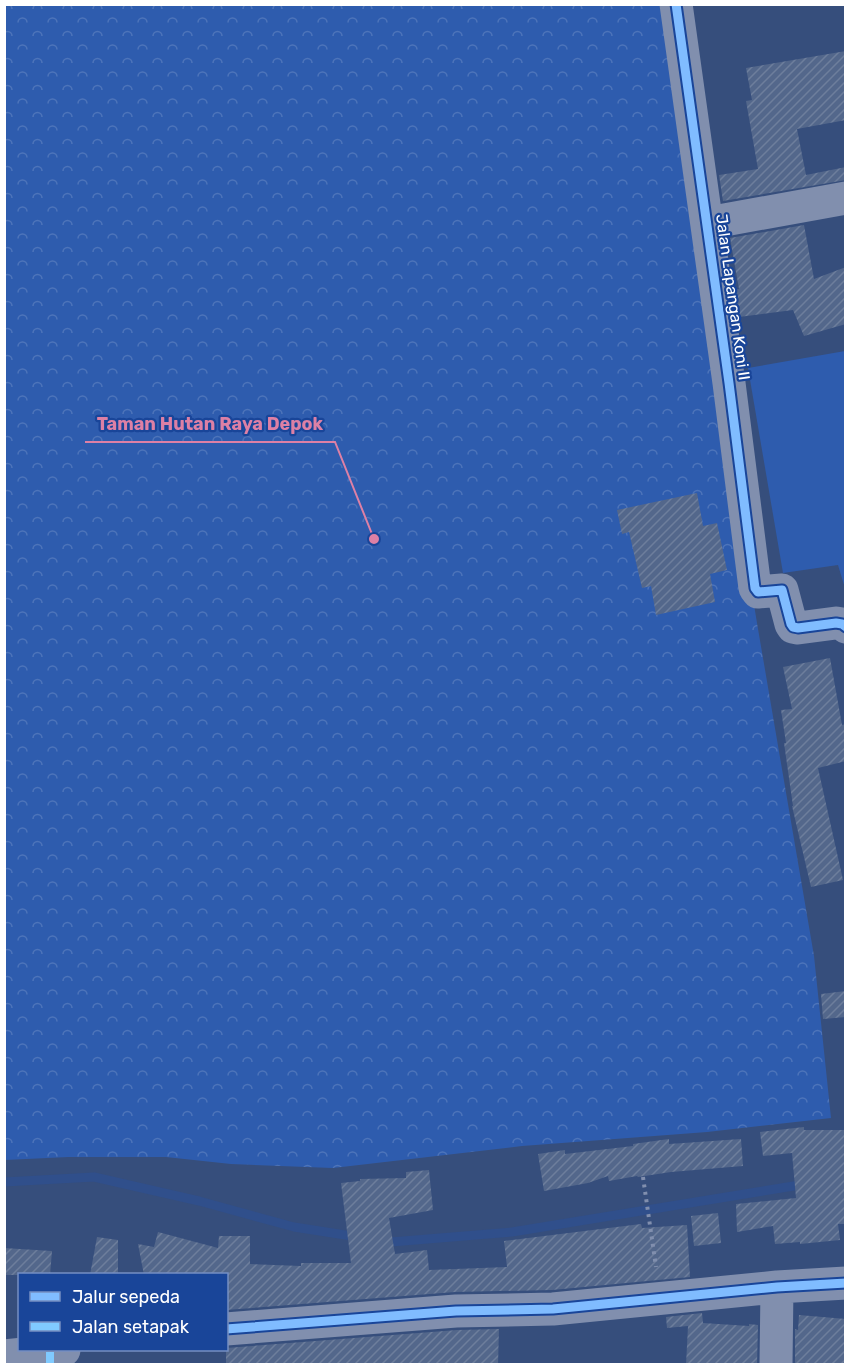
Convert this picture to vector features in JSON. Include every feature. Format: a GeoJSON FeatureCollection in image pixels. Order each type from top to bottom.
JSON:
{"type":"FeatureCollection","features":[{"type":"Feature","properties":{"kind":"street","name":"Jalan Lapangan Koni II"},"geometry":{"type":"LineString","coordinates":[[676,4],[708,223],[755,588],[758,592],[782,590],[793,627],[836,623],[846,627]]}},
{"type":"Feature","properties":{"kind":"street"},"geometry":{"type":"LineString","coordinates":[[708,223],[846,198]]}},
{"type":"Feature","properties":{"kind":"street"},"geometry":{"type":"LineString","coordinates":[[228,1329],[456,1311],[553,1309],[846,1282]]}},
{"type":"Feature","properties":{"kind":"street"},"geometry":{"type":"LineString","coordinates":[[776,1365],[777,1287]]}},
{"type":"Feature","properties":{"kind":"street"},"geometry":{"type":"LineString","coordinates":[[4,1356],[54,1355]]}},
{"type":"Feature","properties":{"kind":"path"},"geometry":{"type":"LineString","coordinates":[[644,1177],[662,1298]]}},
{"type":"Feature","properties":{"kind":"green space"},"geometry":{"type":"Polygon","coordinates":[[[5,5],[664,5],[728,448],[814,956],[831,1118],[707,1132],[522,1146],[333,1168],[231,1164],[166,1157],[68,1157],[5,1160],[5,5]]]}},
{"type":"Feature","properties":{"kind":"green space"},"geometry":{"type":"Polygon","coordinates":[[[846,351],[845,588],[838,565],[783,573],[748,368],[846,351]]]}},
{"type":"Feature","properties":{"kind":"building"},"geometry":{"type":"Polygon","coordinates":[[[846,51],[846,120],[797,129],[806,175],[846,167],[846,180],[723,201],[719,175],[758,169],[746,101],[752,100],[746,68],[846,51]]]}},
{"type":"Feature","properties":{"kind":"building"},"geometry":{"type":"Polygon","coordinates":[[[804,225],[814,279],[846,267],[846,324],[804,336],[793,310],[739,317],[735,290],[739,289],[730,238],[804,225]]]}},
{"type":"Feature","properties":{"kind":"building"},"geometry":{"type":"Polygon","coordinates":[[[697,493],[703,526],[717,523],[727,570],[710,574],[715,602],[656,615],[651,586],[642,588],[629,532],[622,534],[617,510],[697,493]]]}},
{"type":"Feature","properties":{"kind":"building"},"geometry":{"type":"Polygon","coordinates":[[[830,658],[842,725],[846,724],[846,761],[818,768],[843,880],[811,887],[792,806],[781,710],[792,709],[783,667],[830,658]]]}},
{"type":"Feature","properties":{"kind":"building"},"geometry":{"type":"Polygon","coordinates":[[[846,991],[846,1017],[823,1019],[821,994],[846,991]]]}},
{"type":"Feature","properties":{"kind":"building"},"geometry":{"type":"Polygon","coordinates":[[[804,1127],[804,1130],[846,1130],[846,1224],[838,1224],[840,1240],[775,1244],[773,1226],[737,1232],[736,1204],[796,1198],[792,1153],[763,1156],[760,1132],[804,1127]]]}},
{"type":"Feature","properties":{"kind":"building"},"geometry":{"type":"Polygon","coordinates":[[[669,1139],[669,1144],[741,1139],[743,1166],[671,1172],[609,1181],[608,1176],[588,1183],[544,1191],[538,1154],[565,1150],[565,1154],[669,1139]]]}},
{"type":"Feature","properties":{"kind":"building"},"geometry":{"type":"Polygon","coordinates":[[[429,1170],[433,1210],[389,1218],[395,1254],[427,1250],[429,1270],[507,1267],[504,1241],[641,1224],[642,1228],[687,1225],[690,1277],[552,1290],[455,1292],[228,1310],[228,1273],[144,1273],[138,1244],[154,1247],[158,1232],[218,1248],[219,1236],[250,1236],[250,1264],[301,1266],[301,1263],[351,1263],[341,1183],[360,1181],[360,1179],[406,1178],[406,1172],[429,1170]]]}},
{"type":"Feature","properties":{"kind":"building"},"geometry":{"type":"Polygon","coordinates":[[[718,1213],[721,1243],[694,1246],[691,1216],[718,1213]]]}},
{"type":"Feature","properties":{"kind":"building"},"geometry":{"type":"Polygon","coordinates":[[[97,1237],[118,1240],[118,1273],[90,1273],[97,1237]]]}},
{"type":"Feature","properties":{"kind":"building"},"geometry":{"type":"Polygon","coordinates":[[[4,1248],[52,1251],[50,1273],[4,1275],[4,1248]]]}},
{"type":"Feature","properties":{"kind":"building"},"geometry":{"type":"Polygon","coordinates":[[[702,1313],[703,1323],[758,1325],[757,1365],[686,1365],[688,1326],[667,1328],[666,1317],[702,1313]]]}},
{"type":"Feature","properties":{"kind":"building"},"geometry":{"type":"Polygon","coordinates":[[[799,1315],[846,1319],[846,1365],[795,1365],[795,1329],[798,1330],[799,1315]]]}},
{"type":"Feature","properties":{"kind":"building"},"geometry":{"type":"Polygon","coordinates":[[[499,1329],[498,1365],[226,1365],[228,1348],[457,1330],[499,1329]]]}},
{"type":"Feature","properties":{"kind":"waterway"},"geometry":{"type":"LineString","coordinates":[[4,1182],[94,1177],[199,1201],[294,1227],[358,1237]]}},
{"type":"Feature","properties":{"kind":"waterway"},"geometry":{"type":"LineString","coordinates":[[383,1241],[512,1232],[806,1184]]}},
{"type":"Feature","properties":{"kind":"marked path"},"geometry":{"type":"LineString","coordinates":[[50,1352],[50,1364]]}},
{"type":"Feature","properties":{"kind":"cycle path"},"geometry":{"type":"LineString","coordinates":[[676,4],[755,588],[758,592],[782,590],[793,627],[836,623],[846,627]]}},
{"type":"Feature","properties":{"kind":"cycle path"},"geometry":{"type":"LineString","coordinates":[[228,1329],[456,1311],[553,1309],[777,1287],[846,1283]]}},
{"type":"Feature","properties":{"kind":"place","name":"Taman Hutan Raya Depok"},"geometry":{"type":"Point","coordinates":[374,539]}}]}
